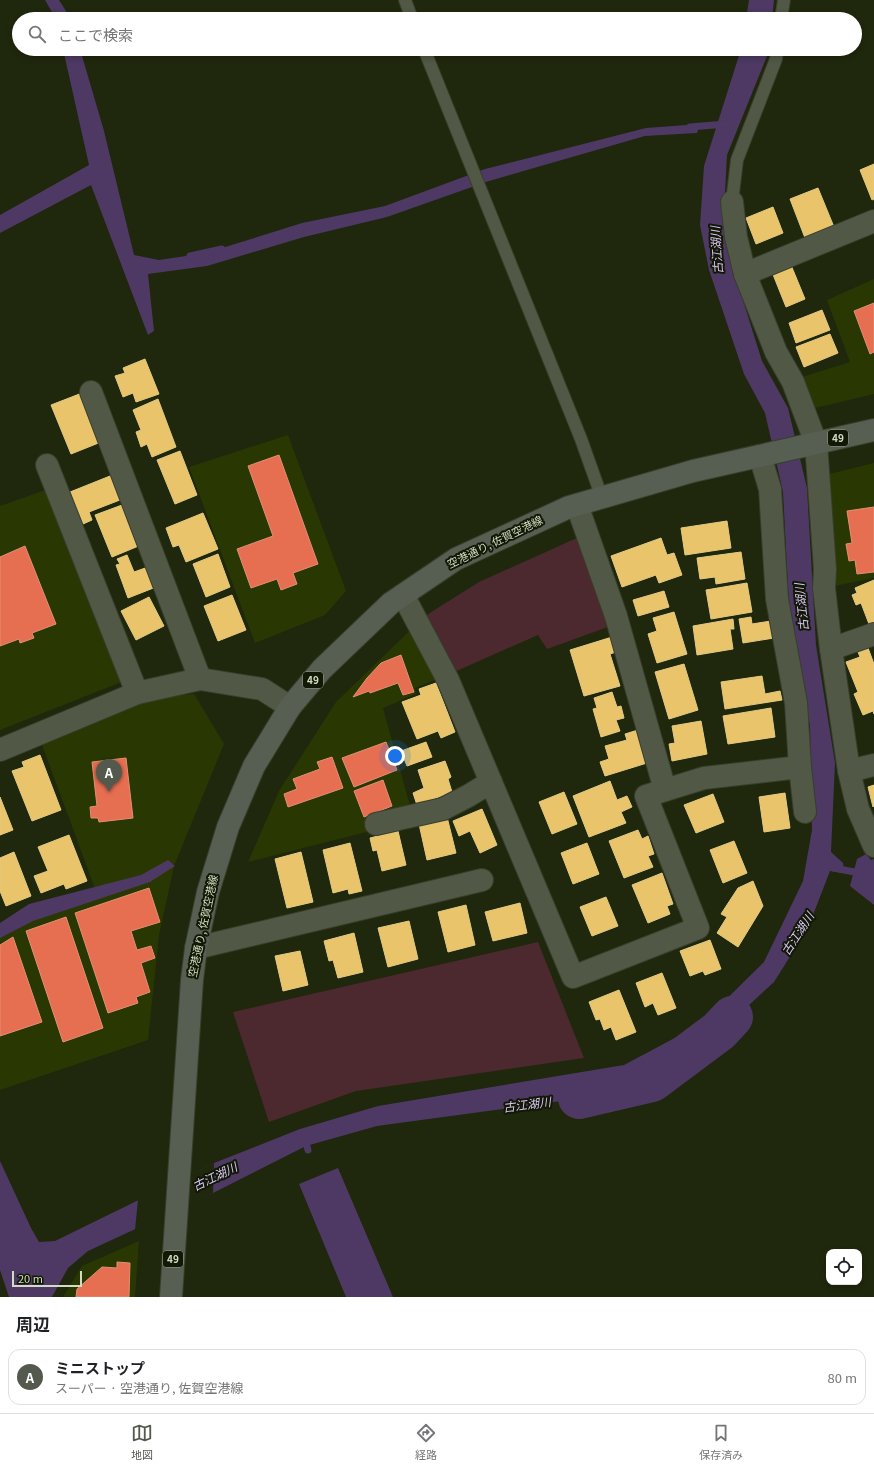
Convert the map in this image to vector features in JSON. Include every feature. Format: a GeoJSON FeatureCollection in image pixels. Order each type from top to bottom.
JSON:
{"type":"FeatureCollection","features":[{"type":"Feature","properties":{"kind":"main road","name":"空港通り, 佐賀空港線"},"geometry":{"type":"LineString","coordinates":[[171,1297],[192,980],[196,948],[208,892],[228,827],[254,766],[290,707],[322,668],[392,603],[456,559],[569,507],[693,471],[874,430]]}},
{"type":"Feature","properties":{"kind":"street"},"geometry":{"type":"LineString","coordinates":[[732,202],[736,238],[745,274],[776,352],[793,382],[809,445],[825,569],[824,588],[831,649],[849,771],[858,809],[874,846]]}},
{"type":"Feature","properties":{"kind":"street"},"geometry":{"type":"LineString","coordinates":[[745,274],[874,221]]}},
{"type":"Feature","properties":{"kind":"street"},"geometry":{"type":"LineString","coordinates":[[91,392],[200,679]]}},
{"type":"Feature","properties":{"kind":"street"},"geometry":{"type":"LineString","coordinates":[[765,455],[770,489],[776,599],[796,703],[804,812]]}},
{"type":"Feature","properties":{"kind":"street"},"geometry":{"type":"LineString","coordinates":[[47,465],[137,693]]}},
{"type":"Feature","properties":{"kind":"street"},"geometry":{"type":"LineString","coordinates":[[577,505],[616,616],[666,790]]}},
{"type":"Feature","properties":{"kind":"street"},"geometry":{"type":"LineString","coordinates":[[403,595],[448,680],[573,977],[698,928],[646,796],[704,778],[800,767]]}},
{"type":"Feature","properties":{"kind":"street"},"geometry":{"type":"LineString","coordinates":[[831,649],[874,634]]}},
{"type":"Feature","properties":{"kind":"street"},"geometry":{"type":"LineString","coordinates":[[0,750],[137,693],[200,679],[262,689],[290,707]]}},
{"type":"Feature","properties":{"kind":"street"},"geometry":{"type":"LineString","coordinates":[[849,771],[874,765]]}},
{"type":"Feature","properties":{"kind":"street"},"geometry":{"type":"LineString","coordinates":[[376,824],[444,809],[491,782]]}},
{"type":"Feature","properties":{"kind":"street"},"geometry":{"type":"LineString","coordinates":[[196,948],[482,880]]}},
{"type":"Feature","properties":{"kind":"lane"},"geometry":{"type":"LineString","coordinates":[[405,0],[409,12]]}},
{"type":"Feature","properties":{"kind":"lane"},"geometry":{"type":"LineString","coordinates":[[782,12],[784,0]]}},
{"type":"Feature","properties":{"kind":"lane"},"geometry":{"type":"LineString","coordinates":[[427,56],[583,445],[602,498]]}},
{"type":"Feature","properties":{"kind":"lane"},"geometry":{"type":"LineString","coordinates":[[732,202],[737,160],[776,56]]}},
{"type":"Feature","properties":{"kind":"shaded area"},"geometry":{"type":"Polygon","coordinates":[[[874,279],[874,394],[811,409],[799,378],[850,362],[827,300],[874,279]]]}},
{"type":"Feature","properties":{"kind":"shaded area"},"geometry":{"type":"Polygon","coordinates":[[[288,435],[346,591],[325,615],[255,643],[189,467],[288,435]]]}},
{"type":"Feature","properties":{"kind":"shaded area"},"geometry":{"type":"Polygon","coordinates":[[[874,463],[874,578],[829,587],[825,475],[874,463]]]}},
{"type":"Feature","properties":{"kind":"shaded area"},"geometry":{"type":"Polygon","coordinates":[[[48,489],[124,681],[0,730],[0,506],[48,489]]]}},
{"type":"Feature","properties":{"kind":"shaded area"},"geometry":{"type":"Polygon","coordinates":[[[579,537],[608,627],[547,649],[538,635],[452,673],[425,616],[479,582],[579,537]]]}},
{"type":"Feature","properties":{"kind":"shaded area"},"geometry":{"type":"Polygon","coordinates":[[[425,616],[452,673],[415,688],[416,694],[383,708],[414,820],[248,862],[279,791],[336,702],[425,616]]]}},
{"type":"Feature","properties":{"kind":"shaded area"},"geometry":{"type":"Polygon","coordinates":[[[194,694],[224,744],[174,866],[159,935],[148,1040],[0,1090],[0,930],[97,894],[41,742],[142,699],[194,694]]]}},
{"type":"Feature","properties":{"kind":"shaded area"},"geometry":{"type":"Polygon","coordinates":[[[538,942],[584,1058],[356,1091],[269,1122],[233,1012],[538,942]]]}},
{"type":"Feature","properties":{"kind":"shaded area"},"geometry":{"type":"Polygon","coordinates":[[[139,1241],[135,1297],[63,1297],[82,1266],[139,1241]]]}},
{"type":"Feature","properties":{"kind":"water"},"geometry":{"type":"Polygon","coordinates":[[[45,0],[59,0],[67,12],[52,12],[45,0]]]}},
{"type":"Feature","properties":{"kind":"water"},"geometry":{"type":"Polygon","coordinates":[[[749,0],[774,0],[773,12],[747,12],[749,0]]]}},
{"type":"Feature","properties":{"kind":"water"},"geometry":{"type":"Polygon","coordinates":[[[65,56],[82,56],[104,131],[134,255],[159,260],[206,253],[302,223],[385,206],[485,169],[646,128],[700,124],[697,133],[645,136],[489,181],[387,217],[304,237],[207,266],[148,274],[154,331],[148,335],[91,185],[0,233],[0,215],[89,165],[65,56]]]}},
{"type":"Feature","properties":{"kind":"water"},"geometry":{"type":"Polygon","coordinates":[[[739,56],[767,56],[727,155],[724,211],[730,259],[762,361],[788,408],[807,488],[816,645],[835,763],[831,852],[843,863],[844,869],[842,873],[830,871],[808,928],[774,982],[710,1041],[621,1093],[377,1126],[306,1146],[213,1193],[88,1251],[68,1268],[52,1297],[9,1297],[0,1270],[0,1161],[39,1242],[55,1241],[214,1163],[300,1129],[378,1106],[624,1065],[701,1024],[764,962],[803,881],[812,830],[810,726],[790,625],[783,492],[765,413],[744,374],[709,270],[700,225],[704,166],[739,56]]]}},
{"type":"Feature","properties":{"kind":"water"},"geometry":{"type":"Polygon","coordinates":[[[866,854],[871,860],[874,859],[874,905],[850,886],[857,859],[866,854]]]}},
{"type":"Feature","properties":{"kind":"water"},"geometry":{"type":"Polygon","coordinates":[[[168,860],[175,866],[150,882],[33,921],[0,938],[0,923],[29,904],[141,875],[168,860]]]}},
{"type":"Feature","properties":{"kind":"water"},"geometry":{"type":"Polygon","coordinates":[[[338,1168],[393,1297],[346,1297],[299,1184],[338,1168]]]}},
{"type":"Feature","properties":{"kind":"pier"},"geometry":{"type":"Polygon","coordinates":[[[214,1163],[213,1193],[135,1230],[138,1200],[214,1163]]]}},
{"type":"Feature","properties":{"kind":"building: 住宅"},"geometry":{"type":"Polygon","coordinates":[[[874,164],[874,199],[872,200],[860,170],[874,164]]]}},
{"type":"Feature","properties":{"kind":"building: 住宅"},"geometry":{"type":"Polygon","coordinates":[[[818,188],[834,227],[805,238],[790,199],[818,188]]]}},
{"type":"Feature","properties":{"kind":"building: 住宅"},"geometry":{"type":"Polygon","coordinates":[[[773,207],[783,233],[756,244],[746,218],[773,207]]]}},
{"type":"Feature","properties":{"kind":"building: 住宅"},"geometry":{"type":"Polygon","coordinates":[[[791,265],[805,299],[786,307],[772,272],[791,265]]]}},
{"type":"Feature","properties":{"kind":"building: 住宅"},"geometry":{"type":"Polygon","coordinates":[[[822,310],[830,330],[796,343],[789,323],[822,310]]]}},
{"type":"Feature","properties":{"kind":"building: 住宅"},"geometry":{"type":"Polygon","coordinates":[[[830,334],[838,353],[804,367],[796,347],[830,334]]]}},
{"type":"Feature","properties":{"kind":"building: 住宅"},"geometry":{"type":"Polygon","coordinates":[[[145,359],[159,394],[136,402],[133,393],[123,397],[115,376],[125,373],[123,368],[145,359]]]}},
{"type":"Feature","properties":{"kind":"building: 住宅"},"geometry":{"type":"Polygon","coordinates":[[[82,393],[101,442],[71,454],[51,405],[82,393]]]}},
{"type":"Feature","properties":{"kind":"building: 住宅"},"geometry":{"type":"Polygon","coordinates":[[[158,399],[176,447],[152,457],[147,444],[141,447],[136,432],[141,430],[133,410],[158,399]]]}},
{"type":"Feature","properties":{"kind":"building: 住宅"},"geometry":{"type":"Polygon","coordinates":[[[180,451],[197,495],[175,504],[157,460],[180,451]]]}},
{"type":"Feature","properties":{"kind":"building: 住宅"},"geometry":{"type":"Polygon","coordinates":[[[115,474],[125,498],[89,512],[92,520],[83,524],[70,492],[115,474]]]}},
{"type":"Feature","properties":{"kind":"building: 住宅"},"geometry":{"type":"Polygon","coordinates":[[[122,505],[125,514],[129,513],[141,545],[112,557],[95,515],[122,505]]]}},
{"type":"Feature","properties":{"kind":"building: 住宅"},"geometry":{"type":"Polygon","coordinates":[[[203,513],[218,549],[186,562],[179,545],[173,547],[166,528],[203,513]]]}},
{"type":"Feature","properties":{"kind":"building: 住宅"},"geometry":{"type":"Polygon","coordinates":[[[727,521],[731,548],[685,555],[681,528],[727,521]]]}},
{"type":"Feature","properties":{"kind":"building: 住宅"},"geometry":{"type":"Polygon","coordinates":[[[661,538],[667,555],[674,553],[682,575],[659,583],[656,575],[622,587],[611,556],[661,538]]]}},
{"type":"Feature","properties":{"kind":"building: 住宅"},"geometry":{"type":"Polygon","coordinates":[[[741,552],[745,579],[716,584],[715,577],[700,579],[697,558],[741,552]]]}},
{"type":"Feature","properties":{"kind":"building: 住宅"},"geometry":{"type":"Polygon","coordinates":[[[218,554],[230,587],[206,597],[193,564],[218,554]]]}},
{"type":"Feature","properties":{"kind":"building: 住宅"},"geometry":{"type":"Polygon","coordinates":[[[127,555],[134,572],[148,567],[156,587],[128,598],[116,565],[120,564],[117,559],[127,555]]]}},
{"type":"Feature","properties":{"kind":"building: 住宅"},"geometry":{"type":"Polygon","coordinates":[[[874,580],[874,622],[869,624],[861,603],[856,605],[852,595],[857,593],[855,588],[874,580]]]}},
{"type":"Feature","properties":{"kind":"building: 住宅"},"geometry":{"type":"Polygon","coordinates":[[[747,583],[752,612],[711,619],[706,590],[747,583]]]}},
{"type":"Feature","properties":{"kind":"building: 住宅"},"geometry":{"type":"Polygon","coordinates":[[[664,591],[669,607],[638,616],[633,600],[664,591]]]}},
{"type":"Feature","properties":{"kind":"building: 住宅"},"geometry":{"type":"Polygon","coordinates":[[[232,595],[246,630],[218,641],[204,606],[232,595]]]}},
{"type":"Feature","properties":{"kind":"building: 住宅"},"geometry":{"type":"Polygon","coordinates":[[[149,597],[164,626],[136,640],[121,611],[149,597]]]}},
{"type":"Feature","properties":{"kind":"building: 住宅"},"geometry":{"type":"Polygon","coordinates":[[[674,612],[687,654],[657,663],[648,634],[657,631],[653,618],[674,612]]]}},
{"type":"Feature","properties":{"kind":"building: 住宅"},"geometry":{"type":"Polygon","coordinates":[[[751,617],[752,624],[771,621],[774,638],[743,643],[739,619],[751,617]]]}},
{"type":"Feature","properties":{"kind":"building: 住宅"},"geometry":{"type":"Polygon","coordinates":[[[733,619],[734,629],[730,629],[733,649],[697,655],[693,626],[733,619]]]}},
{"type":"Feature","properties":{"kind":"building: 住宅"},"geometry":{"type":"Polygon","coordinates":[[[612,637],[616,652],[610,654],[620,686],[584,696],[570,650],[612,637]]]}},
{"type":"Feature","properties":{"kind":"building: 住宅"},"geometry":{"type":"Polygon","coordinates":[[[868,648],[874,664],[874,714],[873,711],[863,715],[854,694],[858,692],[846,662],[860,657],[858,652],[868,648]]]}},
{"type":"Feature","properties":{"kind":"building: 住宅"},"geometry":{"type":"Polygon","coordinates":[[[684,664],[698,710],[669,719],[655,672],[684,664]]]}},
{"type":"Feature","properties":{"kind":"building: 住宅"},"geometry":{"type":"Polygon","coordinates":[[[762,676],[765,694],[780,691],[782,700],[725,709],[721,682],[762,676]]]}},
{"type":"Feature","properties":{"kind":"building: 住宅"},"geometry":{"type":"Polygon","coordinates":[[[436,683],[455,732],[441,738],[438,731],[417,739],[402,702],[421,695],[419,689],[436,683]]]}},
{"type":"Feature","properties":{"kind":"building: 住宅"},"geometry":{"type":"Polygon","coordinates":[[[612,692],[617,707],[621,706],[624,718],[616,720],[620,731],[601,737],[593,709],[597,708],[594,698],[612,692]]]}},
{"type":"Feature","properties":{"kind":"building: 住宅"},"geometry":{"type":"Polygon","coordinates":[[[771,708],[775,737],[728,744],[723,716],[771,708]]]}},
{"type":"Feature","properties":{"kind":"building: 住宅"},"geometry":{"type":"Polygon","coordinates":[[[701,721],[707,754],[672,761],[669,744],[675,743],[672,726],[701,721]]]}},
{"type":"Feature","properties":{"kind":"building: 住宅"},"geometry":{"type":"Polygon","coordinates":[[[638,730],[647,763],[605,776],[600,762],[609,759],[605,746],[627,740],[625,734],[638,730]]]}},
{"type":"Feature","properties":{"kind":"building: 住宅"},"geometry":{"type":"Polygon","coordinates":[[[426,742],[432,757],[407,766],[401,751],[426,742]]]}},
{"type":"Feature","properties":{"kind":"building: 住宅"},"geometry":{"type":"Polygon","coordinates":[[[40,755],[61,810],[32,821],[12,771],[24,767],[22,762],[40,755]]]}},
{"type":"Feature","properties":{"kind":"building: 住宅"},"geometry":{"type":"Polygon","coordinates":[[[445,761],[451,777],[448,779],[452,792],[417,805],[413,793],[424,788],[418,770],[445,761]]]}},
{"type":"Feature","properties":{"kind":"building: 住宅"},"geometry":{"type":"Polygon","coordinates":[[[610,781],[617,800],[627,796],[632,807],[621,812],[626,823],[589,837],[573,796],[610,781]]]}},
{"type":"Feature","properties":{"kind":"building: 住宅"},"geometry":{"type":"Polygon","coordinates":[[[874,785],[874,806],[873,807],[868,787],[874,785]]]}},
{"type":"Feature","properties":{"kind":"building: 住宅"},"geometry":{"type":"Polygon","coordinates":[[[564,792],[577,824],[552,834],[539,802],[564,792]]]}},
{"type":"Feature","properties":{"kind":"building: 住宅"},"geometry":{"type":"Polygon","coordinates":[[[785,793],[790,828],[764,832],[759,797],[785,793]]]}},
{"type":"Feature","properties":{"kind":"building: 住宅"},"geometry":{"type":"Polygon","coordinates":[[[713,794],[724,822],[696,833],[684,805],[713,794]]]}},
{"type":"Feature","properties":{"kind":"building: 住宅"},"geometry":{"type":"Polygon","coordinates":[[[0,797],[13,830],[0,835],[0,797]]]}},
{"type":"Feature","properties":{"kind":"building: 住宅"},"geometry":{"type":"Polygon","coordinates":[[[482,809],[497,845],[480,853],[470,831],[459,836],[453,821],[482,809]]]}},
{"type":"Feature","properties":{"kind":"building: 住宅"},"geometry":{"type":"Polygon","coordinates":[[[447,817],[456,853],[427,860],[419,824],[447,817]]]}},
{"type":"Feature","properties":{"kind":"building: 住宅"},"geometry":{"type":"Polygon","coordinates":[[[638,830],[642,839],[648,836],[654,854],[648,856],[653,867],[624,878],[609,841],[638,830]]]}},
{"type":"Feature","properties":{"kind":"building: 住宅"},"geometry":{"type":"Polygon","coordinates":[[[398,831],[406,865],[382,871],[377,850],[373,851],[370,838],[398,831]]]}},
{"type":"Feature","properties":{"kind":"building: 住宅"},"geometry":{"type":"Polygon","coordinates":[[[69,835],[87,881],[66,889],[64,884],[41,893],[34,876],[48,871],[38,847],[69,835]]]}},
{"type":"Feature","properties":{"kind":"building: 住宅"},"geometry":{"type":"Polygon","coordinates":[[[734,841],[747,873],[723,883],[710,850],[734,841]]]}},
{"type":"Feature","properties":{"kind":"building: 住宅"},"geometry":{"type":"Polygon","coordinates":[[[350,843],[362,891],[349,894],[348,889],[333,893],[323,850],[350,843]]]}},
{"type":"Feature","properties":{"kind":"building: 住宅"},"geometry":{"type":"Polygon","coordinates":[[[587,843],[599,874],[573,884],[561,853],[587,843]]]}},
{"type":"Feature","properties":{"kind":"building: 住宅"},"geometry":{"type":"Polygon","coordinates":[[[14,852],[31,896],[6,906],[0,891],[0,858],[14,852]]]}},
{"type":"Feature","properties":{"kind":"building: 住宅"},"geometry":{"type":"Polygon","coordinates":[[[301,852],[313,902],[287,908],[275,859],[301,852]]]}},
{"type":"Feature","properties":{"kind":"building: 住宅"},"geometry":{"type":"Polygon","coordinates":[[[662,873],[673,904],[667,906],[670,914],[648,923],[632,885],[662,873]]]}},
{"type":"Feature","properties":{"kind":"building: 住宅"},"geometry":{"type":"Polygon","coordinates":[[[753,881],[763,906],[738,947],[717,933],[727,917],[721,914],[738,888],[753,881]]]}},
{"type":"Feature","properties":{"kind":"building: 住宅"},"geometry":{"type":"Polygon","coordinates":[[[606,897],[618,926],[592,936],[580,907],[606,897]]]}},
{"type":"Feature","properties":{"kind":"building: 住宅"},"geometry":{"type":"Polygon","coordinates":[[[520,903],[527,933],[493,941],[485,912],[520,903]]]}},
{"type":"Feature","properties":{"kind":"building: 住宅"},"geometry":{"type":"Polygon","coordinates":[[[466,905],[475,945],[448,952],[438,912],[466,905]]]}},
{"type":"Feature","properties":{"kind":"building: 住宅"},"geometry":{"type":"Polygon","coordinates":[[[409,921],[418,959],[388,967],[378,928],[409,921]]]}},
{"type":"Feature","properties":{"kind":"building: 住宅"},"geometry":{"type":"Polygon","coordinates":[[[354,933],[363,972],[338,978],[333,960],[329,961],[324,941],[354,933]]]}},
{"type":"Feature","properties":{"kind":"building: 住宅"},"geometry":{"type":"Polygon","coordinates":[[[710,940],[721,969],[705,975],[703,971],[690,976],[680,951],[710,940]]]}},
{"type":"Feature","properties":{"kind":"building: 住宅"},"geometry":{"type":"Polygon","coordinates":[[[300,951],[308,985],[283,991],[275,956],[300,951]]]}},
{"type":"Feature","properties":{"kind":"building: 住宅"},"geometry":{"type":"Polygon","coordinates":[[[662,973],[676,1008],[658,1015],[653,1003],[645,1007],[636,983],[662,973]]]}},
{"type":"Feature","properties":{"kind":"building: 住宅"},"geometry":{"type":"Polygon","coordinates":[[[619,990],[636,1032],[616,1040],[611,1027],[604,1030],[600,1019],[596,1020],[589,1002],[619,990]]]}},
{"type":"Feature","properties":{"kind":"building: 商業"},"geometry":{"type":"Polygon","coordinates":[[[874,303],[874,352],[870,354],[854,311],[874,303]]]}},
{"type":"Feature","properties":{"kind":"building: 商業"},"geometry":{"type":"Polygon","coordinates":[[[279,455],[318,564],[293,573],[297,584],[281,590],[277,579],[251,588],[237,549],[273,536],[248,466],[279,455]]]}},
{"type":"Feature","properties":{"kind":"building: 商業"},"geometry":{"type":"Polygon","coordinates":[[[874,507],[874,572],[857,574],[855,560],[849,561],[846,544],[852,543],[847,511],[874,507]]]}},
{"type":"Feature","properties":{"kind":"building: 商業"},"geometry":{"type":"Polygon","coordinates":[[[25,546],[56,624],[32,633],[34,638],[20,643],[19,639],[0,646],[0,557],[25,546]]]}},
{"type":"Feature","properties":{"kind":"building: 商業"},"geometry":{"type":"Polygon","coordinates":[[[401,655],[414,692],[403,695],[398,683],[370,693],[369,691],[353,697],[367,678],[381,663],[401,655]]]}},
{"type":"Feature","properties":{"kind":"building: 商業"},"geometry":{"type":"Polygon","coordinates":[[[386,742],[397,770],[354,787],[342,758],[386,742]]]}},
{"type":"Feature","properties":{"kind":"building: 商業"},"geometry":{"type":"Polygon","coordinates":[[[332,757],[343,788],[288,807],[284,794],[297,789],[293,779],[320,769],[317,762],[332,757]]]}},
{"type":"Feature","properties":{"kind":"building: 商業"},"geometry":{"type":"Polygon","coordinates":[[[126,758],[133,818],[99,822],[98,818],[91,818],[90,807],[97,806],[92,762],[126,758]]]}},
{"type":"Feature","properties":{"kind":"building: 商業"},"geometry":{"type":"Polygon","coordinates":[[[383,780],[392,806],[364,817],[354,791],[383,780]]]}},
{"type":"Feature","properties":{"kind":"building: 商業"},"geometry":{"type":"Polygon","coordinates":[[[149,888],[160,922],[131,931],[137,950],[151,946],[155,958],[141,963],[150,992],[136,997],[138,1003],[108,1013],[75,913],[149,888]]]}},
{"type":"Feature","properties":{"kind":"building: 商業"},"geometry":{"type":"Polygon","coordinates":[[[66,917],[103,1028],[63,1042],[26,931],[66,917]]]}},
{"type":"Feature","properties":{"kind":"building: 商業"},"geometry":{"type":"Polygon","coordinates":[[[13,937],[42,1022],[0,1036],[0,945],[13,937]]]}},
{"type":"Feature","properties":{"kind":"building: 商業"},"geometry":{"type":"Polygon","coordinates":[[[117,1262],[130,1263],[129,1297],[76,1297],[77,1289],[102,1267],[117,1268],[117,1262]]]}},
{"type":"Feature","properties":{"kind":"waterway"},"geometry":{"type":"LineString","coordinates":[[690,127],[726,124]]}},
{"type":"Feature","properties":{"kind":"waterway"},"geometry":{"type":"LineString","coordinates":[[190,256],[222,249]]}},
{"type":"Feature","properties":{"kind":"waterway"},"geometry":{"type":"LineString","coordinates":[[834,868],[854,872],[874,864]]}},
{"type":"Feature","properties":{"kind":"waterway","name":"古江湖川"},"geometry":{"type":"LineString","coordinates":[[579,1098],[652,1081],[719,1031],[732,1017]]}},
{"type":"Feature","properties":{"kind":"waterway"},"geometry":{"type":"LineString","coordinates":[[304,1137],[308,1150]]}},
{"type":"Feature","properties":{"kind":"place","name":"ミニストップ"},"geometry":{"type":"Point","coordinates":[109,792]}}]}
